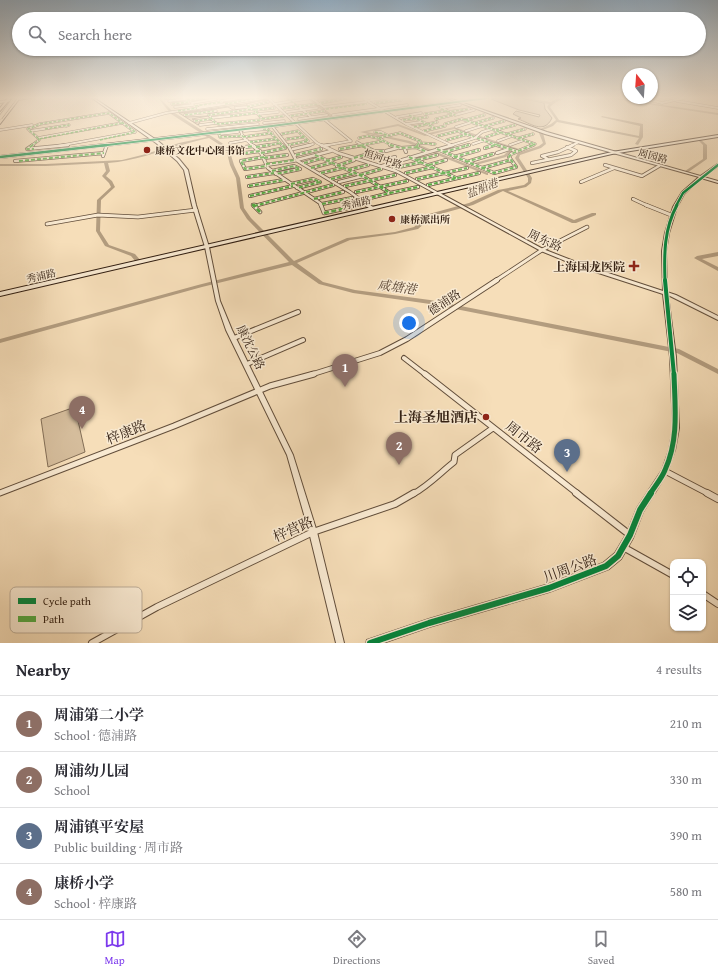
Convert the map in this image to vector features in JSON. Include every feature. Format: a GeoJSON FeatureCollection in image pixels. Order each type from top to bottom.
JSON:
{"type":"FeatureCollection","features":[{"type":"Feature","properties":{"kind":"main road"},"geometry":{"type":"LineString","coordinates":[[0,157],[258,128]]}},
{"type":"Feature","properties":{"kind":"main road","name":"秀浦路"},"geometry":{"type":"LineString","coordinates":[[0,294],[612,153],[718,136]]}},
{"type":"Feature","properties":{"kind":"street"},"geometry":{"type":"LineString","coordinates":[[0,130],[12,128]]}},
{"type":"Feature","properties":{"kind":"street"},"geometry":{"type":"LineString","coordinates":[[30,128],[28,129],[30,131]]}},
{"type":"Feature","properties":{"kind":"street"},"geometry":{"type":"LineString","coordinates":[[30,131],[52,128]]}},
{"type":"Feature","properties":{"kind":"street"},"geometry":{"type":"LineString","coordinates":[[38,138],[94,128]]}},
{"type":"Feature","properties":{"kind":"street"},"geometry":{"type":"LineString","coordinates":[[131,129],[136,128]]}},
{"type":"Feature","properties":{"kind":"street","name":"康沈公路"},"geometry":{"type":"LineString","coordinates":[[136,128],[165,149],[178,160],[186,170],[207,247],[218,301],[290,455],[313,532],[340,643]]}},
{"type":"Feature","properties":{"kind":"street"},"geometry":{"type":"LineString","coordinates":[[207,129],[213,128]]}},
{"type":"Feature","properties":{"kind":"street"},"geometry":{"type":"LineString","coordinates":[[274,128],[288,145],[296,160],[307,168],[341,186],[372,208]]}},
{"type":"Feature","properties":{"kind":"street","name":"恒河中路"},"geometry":{"type":"LineString","coordinates":[[299,128],[322,147],[354,159],[396,171],[437,193]]}},
{"type":"Feature","properties":{"kind":"street"},"geometry":{"type":"LineString","coordinates":[[296,155],[311,152],[322,147],[351,141],[337,128]]}},
{"type":"Feature","properties":{"kind":"street"},"geometry":{"type":"LineString","coordinates":[[415,128],[452,145]]}},
{"type":"Feature","properties":{"kind":"street"},"geometry":{"type":"LineString","coordinates":[[424,131],[435,128]]}},
{"type":"Feature","properties":{"kind":"street"},"geometry":{"type":"LineString","coordinates":[[466,130],[475,128]]}},
{"type":"Feature","properties":{"kind":"street"},"geometry":{"type":"LineString","coordinates":[[489,128],[535,144],[497,153]]}},
{"type":"Feature","properties":{"kind":"street"},"geometry":{"type":"LineString","coordinates":[[339,182],[361,176],[408,157],[436,150],[502,128]]}},
{"type":"Feature","properties":{"kind":"street","name":"周园路"},"geometry":{"type":"LineString","coordinates":[[529,128],[577,143],[718,182]]}},
{"type":"Feature","properties":{"kind":"street"},"geometry":{"type":"LineString","coordinates":[[38,138],[39,140],[27,149],[75,144],[135,133],[131,129]]}},
{"type":"Feature","properties":{"kind":"street"},"geometry":{"type":"LineString","coordinates":[[238,154],[284,149],[272,133],[268,129],[219,134],[220,137],[226,138],[272,133]]}},
{"type":"Feature","properties":{"kind":"street"},"geometry":{"type":"LineString","coordinates":[[398,129],[400,133]]}},
{"type":"Feature","properties":{"kind":"street"},"geometry":{"type":"LineString","coordinates":[[507,134],[525,129]]}},
{"type":"Feature","properties":{"kind":"street"},"geometry":{"type":"LineString","coordinates":[[30,131],[38,138]]}},
{"type":"Feature","properties":{"kind":"street"},"geometry":{"type":"LineString","coordinates":[[282,134],[298,131],[308,141],[288,145]]}},
{"type":"Feature","properties":{"kind":"street"},"geometry":{"type":"LineString","coordinates":[[438,136],[457,131],[514,149]]}},
{"type":"Feature","properties":{"kind":"street"},"geometry":{"type":"LineString","coordinates":[[241,132],[243,136],[261,152],[266,165],[284,180],[322,204],[352,198]]}},
{"type":"Feature","properties":{"kind":"street"},"geometry":{"type":"LineString","coordinates":[[376,132],[382,132],[388,135]]}},
{"type":"Feature","properties":{"kind":"street"},"geometry":{"type":"LineString","coordinates":[[486,137],[502,132]]}},
{"type":"Feature","properties":{"kind":"street"},"geometry":{"type":"LineString","coordinates":[[379,138],[400,133],[420,140],[418,145]]}},
{"type":"Feature","properties":{"kind":"street"},"geometry":{"type":"LineString","coordinates":[[447,140],[468,134]]}},
{"type":"Feature","properties":{"kind":"street"},"geometry":{"type":"LineString","coordinates":[[519,138],[533,134]]}},
{"type":"Feature","properties":{"kind":"street"},"geometry":{"type":"LineString","coordinates":[[359,138],[368,136],[379,138],[397,148],[406,150],[418,145],[431,144]]}},
{"type":"Feature","properties":{"kind":"street"},"geometry":{"type":"LineString","coordinates":[[498,141],[513,136]]}},
{"type":"Feature","properties":{"kind":"street"},"geometry":{"type":"LineString","coordinates":[[287,139],[304,137]]}},
{"type":"Feature","properties":{"kind":"street"},"geometry":{"type":"LineString","coordinates":[[230,143],[276,138]]}},
{"type":"Feature","properties":{"kind":"street"},"geometry":{"type":"LineString","coordinates":[[473,144],[485,140]]}},
{"type":"Feature","properties":{"kind":"street"},"geometry":{"type":"LineString","coordinates":[[510,145],[525,140]]}},
{"type":"Feature","properties":{"kind":"street"},"geometry":{"type":"LineString","coordinates":[[530,142],[537,140]]}},
{"type":"Feature","properties":{"kind":"street"},"geometry":{"type":"LineString","coordinates":[[340,149],[383,141]]}},
{"type":"Feature","properties":{"kind":"street"},"geometry":{"type":"LineString","coordinates":[[357,142],[362,146],[376,152]]}},
{"type":"Feature","properties":{"kind":"street"},"geometry":{"type":"LineString","coordinates":[[300,143],[311,152]]}},
{"type":"Feature","properties":{"kind":"street"},"geometry":{"type":"LineString","coordinates":[[549,159],[542,156],[577,143]]}},
{"type":"Feature","properties":{"kind":"street"},"geometry":{"type":"LineString","coordinates":[[236,148],[280,144]]}},
{"type":"Feature","properties":{"kind":"street"},"geometry":{"type":"LineString","coordinates":[[293,149],[313,144]]}},
{"type":"Feature","properties":{"kind":"street"},"geometry":{"type":"LineString","coordinates":[[485,148],[497,144]]}},
{"type":"Feature","properties":{"kind":"street"},"geometry":{"type":"LineString","coordinates":[[15,161],[103,154],[107,145]]}},
{"type":"Feature","properties":{"kind":"street"},"geometry":{"type":"LineString","coordinates":[[418,145],[428,152]]}},
{"type":"Feature","properties":{"kind":"street"},"geometry":{"type":"LineString","coordinates":[[444,152],[469,146]]}},
{"type":"Feature","properties":{"kind":"street"},"geometry":{"type":"LineString","coordinates":[[532,163],[571,154],[576,151],[567,147]]}},
{"type":"Feature","properties":{"kind":"street"},"geometry":{"type":"LineString","coordinates":[[337,166],[372,153],[397,148]]}},
{"type":"Feature","properties":{"kind":"street"},"geometry":{"type":"LineString","coordinates":[[436,150],[494,173],[516,167],[511,160],[510,155],[514,149]]}},
{"type":"Feature","properties":{"kind":"street"},"geometry":{"type":"LineString","coordinates":[[287,155],[241,161],[245,169],[296,160],[331,150]]}},
{"type":"Feature","properties":{"kind":"street"},"geometry":{"type":"LineString","coordinates":[[454,157],[479,150]]}},
{"type":"Feature","properties":{"kind":"street"},"geometry":{"type":"LineString","coordinates":[[40,153],[41,159]]}},
{"type":"Feature","properties":{"kind":"street"},"geometry":{"type":"LineString","coordinates":[[372,153],[383,158],[395,157]]}},
{"type":"Feature","properties":{"kind":"street"},"geometry":{"type":"LineString","coordinates":[[417,160],[437,154]]}},
{"type":"Feature","properties":{"kind":"street"},"geometry":{"type":"LineString","coordinates":[[466,162],[493,154]]}},
{"type":"Feature","properties":{"kind":"street"},"geometry":{"type":"LineString","coordinates":[[315,155],[370,180],[390,194]]}},
{"type":"Feature","properties":{"kind":"street"},"geometry":{"type":"LineString","coordinates":[[326,161],[341,157]]}},
{"type":"Feature","properties":{"kind":"street"},"geometry":{"type":"LineString","coordinates":[[408,157],[456,178]]}},
{"type":"Feature","properties":{"kind":"street"},"geometry":{"type":"LineString","coordinates":[[304,163],[322,158]]}},
{"type":"Feature","properties":{"kind":"street"},"geometry":{"type":"LineString","coordinates":[[429,165],[446,160]]}},
{"type":"Feature","properties":{"kind":"street"},"geometry":{"type":"LineString","coordinates":[[482,168],[511,160]]}},
{"type":"Feature","properties":{"kind":"street"},"geometry":{"type":"LineString","coordinates":[[394,168],[422,162]]}},
{"type":"Feature","properties":{"kind":"street"},"geometry":{"type":"LineString","coordinates":[[311,168],[331,163]]}},
{"type":"Feature","properties":{"kind":"street"},"geometry":{"type":"LineString","coordinates":[[348,170],[368,165]]}},
{"type":"Feature","properties":{"kind":"street"},"geometry":{"type":"LineString","coordinates":[[605,165],[642,176],[659,166]]}},
{"type":"Feature","properties":{"kind":"street"},"geometry":{"type":"LineString","coordinates":[[701,177],[718,165]]}},
{"type":"Feature","properties":{"kind":"street"},"geometry":{"type":"LineString","coordinates":[[246,177],[300,169],[294,166],[274,172]]}},
{"type":"Feature","properties":{"kind":"street"},"geometry":{"type":"LineString","coordinates":[[406,173],[433,167]]}},
{"type":"Feature","properties":{"kind":"street"},"geometry":{"type":"LineString","coordinates":[[321,173],[342,168]]}},
{"type":"Feature","properties":{"kind":"street"},"geometry":{"type":"LineString","coordinates":[[417,178],[467,168]]}},
{"type":"Feature","properties":{"kind":"street"},"geometry":{"type":"LineString","coordinates":[[581,182],[614,168]]}},
{"type":"Feature","properties":{"kind":"street"},"geometry":{"type":"LineString","coordinates":[[331,179],[356,173]]}},
{"type":"Feature","properties":{"kind":"street"},"geometry":{"type":"LineString","coordinates":[[428,185],[480,173]]}},
{"type":"Feature","properties":{"kind":"street"},"geometry":{"type":"LineString","coordinates":[[345,186],[396,175]]}},
{"type":"Feature","properties":{"kind":"street","name":"川周公路"},"geometry":{"type":"LineString","coordinates":[[370,643],[429,623],[549,588],[606,566],[618,556],[630,535],[640,510],[665,471],[672,450],[676,428],[672,343],[665,293],[664,251],[671,215],[683,193],[701,177]]}},
{"type":"Feature","properties":{"kind":"street"},"geometry":{"type":"LineString","coordinates":[[250,196],[313,179],[320,182],[297,188]]}},
{"type":"Feature","properties":{"kind":"street"},"geometry":{"type":"LineString","coordinates":[[249,186],[284,180]]}},
{"type":"Feature","properties":{"kind":"street"},"geometry":{"type":"LineString","coordinates":[[356,192],[407,181]]}},
{"type":"Feature","properties":{"kind":"street"},"geometry":{"type":"LineString","coordinates":[[260,212],[253,205],[333,185]]}},
{"type":"Feature","properties":{"kind":"street"},"geometry":{"type":"LineString","coordinates":[[366,199],[418,187]]}},
{"type":"Feature","properties":{"kind":"street"},"geometry":{"type":"LineString","coordinates":[[314,199],[343,192]]}},
{"type":"Feature","properties":{"kind":"street","name":"周东路"},"geometry":{"type":"LineString","coordinates":[[437,193],[465,210],[542,250],[587,268],[665,293],[718,318]]}},
{"type":"Feature","properties":{"kind":"street"},"geometry":{"type":"LineString","coordinates":[[633,199],[671,215]]}},
{"type":"Feature","properties":{"kind":"street"},"geometry":{"type":"LineString","coordinates":[[322,204],[324,213],[361,205]]}},
{"type":"Feature","properties":{"kind":"street"},"geometry":{"type":"LineString","coordinates":[[47,224],[97,215],[138,217],[196,210]]}},
{"type":"Feature","properties":{"kind":"street","name":"德浦路"},"geometry":{"type":"LineString","coordinates":[[260,390],[281,382],[337,368],[394,347],[542,250],[587,227]]}},
{"type":"Feature","properties":{"kind":"street"},"geometry":{"type":"LineString","coordinates":[[234,338],[298,312]]}},
{"type":"Feature","properties":{"kind":"street"},"geometry":{"type":"LineString","coordinates":[[247,364],[303,340]]}},
{"type":"Feature","properties":{"kind":"street","name":"周市路"},"geometry":{"type":"LineString","coordinates":[[404,358],[630,535]]}},
{"type":"Feature","properties":{"kind":"street","name":"梓康路"},"geometry":{"type":"LineString","coordinates":[[0,493],[123,446],[260,390]]}},
{"type":"Feature","properties":{"kind":"street","name":"梓营路"},"geometry":{"type":"LineString","coordinates":[[142,615],[313,532],[401,501],[425,487],[428,482],[454,462],[455,455],[493,428]]}},
{"type":"Feature","properties":{"kind":"street"},"geometry":{"type":"LineString","coordinates":[[665,471],[718,499]]}},
{"type":"Feature","properties":{"kind":"street"},"geometry":{"type":"LineString","coordinates":[[623,546],[670,573]]}},
{"type":"Feature","properties":{"kind":"street"},"geometry":{"type":"LineString","coordinates":[[704,595],[718,604]]}},
{"type":"Feature","properties":{"kind":"street","name":"梓营路"},"geometry":{"type":"LineString","coordinates":[[92,643],[110,633]]}},
{"type":"Feature","properties":{"kind":"shaded area"},"geometry":{"type":"Polygon","coordinates":[[[75,407],[85,452],[48,467],[41,419],[75,407]]]}},
{"type":"Feature","properties":{"kind":"waterway","name":"咸塘港"},"geometry":{"type":"LineString","coordinates":[[196,128],[210,137]]}},
{"type":"Feature","properties":{"kind":"waterway"},"geometry":{"type":"LineString","coordinates":[[383,128],[362,132],[409,142],[487,174]]}},
{"type":"Feature","properties":{"kind":"waterway"},"geometry":{"type":"LineString","coordinates":[[406,128],[425,135],[454,128]]}},
{"type":"Feature","properties":{"kind":"waterway"},"geometry":{"type":"LineString","coordinates":[[454,128],[517,149]]}},
{"type":"Feature","properties":{"kind":"waterway","name":"盐船港"},"geometry":{"type":"LineString","coordinates":[[503,190],[525,186],[530,182],[530,178],[517,158],[519,154],[540,147],[545,143],[541,133],[542,129],[544,128]]}},
{"type":"Feature","properties":{"kind":"waterway"},"geometry":{"type":"LineString","coordinates":[[594,128],[640,137]]}},
{"type":"Feature","properties":{"kind":"waterway"},"geometry":{"type":"LineString","coordinates":[[640,137],[642,128]]}},
{"type":"Feature","properties":{"kind":"waterway"},"geometry":{"type":"LineString","coordinates":[[0,165],[46,165],[122,161],[210,137]]}},
{"type":"Feature","properties":{"kind":"waterway","name":"咸塘港"},"geometry":{"type":"LineString","coordinates":[[210,137],[221,144],[229,153],[232,165],[238,178],[242,208],[249,219],[293,263]]}},
{"type":"Feature","properties":{"kind":"waterway"},"geometry":{"type":"LineString","coordinates":[[637,144],[640,137]]}},
{"type":"Feature","properties":{"kind":"waterway"},"geometry":{"type":"LineString","coordinates":[[686,172],[705,159],[705,145],[701,141]]}},
{"type":"Feature","properties":{"kind":"waterway"},"geometry":{"type":"LineString","coordinates":[[472,165],[505,156],[513,148]]}},
{"type":"Feature","properties":{"kind":"waterway"},"geometry":{"type":"LineString","coordinates":[[106,162],[108,171],[104,176],[111,182],[113,187],[99,200],[98,231],[107,246],[133,255],[138,261]]}},
{"type":"Feature","properties":{"kind":"waterway","name":"盐船港"},"geometry":{"type":"LineString","coordinates":[[293,263],[349,239],[395,233],[416,228],[431,215],[471,204],[503,190]]}},
{"type":"Feature","properties":{"kind":"waterway"},"geometry":{"type":"LineString","coordinates":[[503,190],[574,222],[594,214]]}},
{"type":"Feature","properties":{"kind":"waterway"},"geometry":{"type":"LineString","coordinates":[[718,254],[697,258],[718,269]]}},
{"type":"Feature","properties":{"kind":"waterway"},"geometry":{"type":"LineString","coordinates":[[0,341],[200,286],[293,263]]}},
{"type":"Feature","properties":{"kind":"waterway","name":"咸塘港"},"geometry":{"type":"LineString","coordinates":[[293,263],[321,283],[355,292],[430,302],[679,351],[718,372]]}},
{"type":"Feature","properties":{"kind":"marked path"},"geometry":{"type":"LineString","coordinates":[[30,128],[28,129],[39,139],[96,128]]}},
{"type":"Feature","properties":{"kind":"marked path"},"geometry":{"type":"LineString","coordinates":[[45,129],[50,128]]}},
{"type":"Feature","properties":{"kind":"marked path"},"geometry":{"type":"LineString","coordinates":[[100,140],[135,132],[130,128]]}},
{"type":"Feature","properties":{"kind":"marked path"},"geometry":{"type":"LineString","coordinates":[[424,131],[437,128]]}},
{"type":"Feature","properties":{"kind":"marked path"},"geometry":{"type":"LineString","coordinates":[[437,149],[494,173],[516,167],[509,157],[511,154],[517,150],[535,144],[488,128]]}},
{"type":"Feature","properties":{"kind":"marked path"},"geometry":{"type":"LineString","coordinates":[[496,130],[504,128]]}},
{"type":"Feature","properties":{"kind":"marked path"},"geometry":{"type":"LineString","coordinates":[[261,153],[285,148],[267,129],[263,129]]}},
{"type":"Feature","properties":{"kind":"marked path"},"geometry":{"type":"LineString","coordinates":[[507,134],[525,129]]}},
{"type":"Feature","properties":{"kind":"marked path"},"geometry":{"type":"LineString","coordinates":[[282,134],[298,131],[308,141],[288,145]]}},
{"type":"Feature","properties":{"kind":"marked path"},"geometry":{"type":"LineString","coordinates":[[438,136],[458,131],[474,137]]}},
{"type":"Feature","properties":{"kind":"marked path"},"geometry":{"type":"LineString","coordinates":[[375,132],[381,132],[388,135]]}},
{"type":"Feature","properties":{"kind":"marked path"},"geometry":{"type":"LineString","coordinates":[[486,137],[502,132]]}},
{"type":"Feature","properties":{"kind":"marked path"},"geometry":{"type":"LineString","coordinates":[[243,137],[272,133]]}},
{"type":"Feature","properties":{"kind":"marked path"},"geometry":{"type":"LineString","coordinates":[[416,147],[396,147],[378,138],[400,133],[420,141],[416,147],[427,152]]}},
{"type":"Feature","properties":{"kind":"marked path"},"geometry":{"type":"LineString","coordinates":[[221,134],[219,134],[220,137],[226,138],[243,136]]}},
{"type":"Feature","properties":{"kind":"marked path"},"geometry":{"type":"LineString","coordinates":[[447,140],[468,134]]}},
{"type":"Feature","properties":{"kind":"marked path"},"geometry":{"type":"LineString","coordinates":[[519,138],[533,134]]}},
{"type":"Feature","properties":{"kind":"marked path"},"geometry":{"type":"LineString","coordinates":[[359,138],[368,136],[378,138]]}},
{"type":"Feature","properties":{"kind":"marked path"},"geometry":{"type":"LineString","coordinates":[[287,139],[304,137]]}},
{"type":"Feature","properties":{"kind":"marked path"},"geometry":{"type":"LineString","coordinates":[[34,149],[27,149],[39,140],[38,138]]}},
{"type":"Feature","properties":{"kind":"marked path"},"geometry":{"type":"LineString","coordinates":[[477,138],[516,151]]}},
{"type":"Feature","properties":{"kind":"marked path"},"geometry":{"type":"LineString","coordinates":[[250,142],[276,139]]}},
{"type":"Feature","properties":{"kind":"marked path"},"geometry":{"type":"LineString","coordinates":[[340,149],[383,141]]}},
{"type":"Feature","properties":{"kind":"marked path"},"geometry":{"type":"LineString","coordinates":[[256,147],[280,143]]}},
{"type":"Feature","properties":{"kind":"marked path"},"geometry":{"type":"LineString","coordinates":[[420,143],[435,144],[431,144]]}},
{"type":"Feature","properties":{"kind":"marked path"},"geometry":{"type":"LineString","coordinates":[[485,148],[497,144]]}},
{"type":"Feature","properties":{"kind":"marked path"},"geometry":{"type":"LineString","coordinates":[[444,152],[469,145]]}},
{"type":"Feature","properties":{"kind":"marked path"},"geometry":{"type":"LineString","coordinates":[[236,148],[254,146]]}},
{"type":"Feature","properties":{"kind":"marked path"},"geometry":{"type":"LineString","coordinates":[[362,146],[376,152],[383,151]]}},
{"type":"Feature","properties":{"kind":"marked path"},"geometry":{"type":"LineString","coordinates":[[296,155],[321,149]]}},
{"type":"Feature","properties":{"kind":"marked path"},"geometry":{"type":"LineString","coordinates":[[454,157],[479,150]]}},
{"type":"Feature","properties":{"kind":"marked path"},"geometry":{"type":"LineString","coordinates":[[238,154],[260,151]]}},
{"type":"Feature","properties":{"kind":"marked path"},"geometry":{"type":"LineString","coordinates":[[354,158],[375,152]]}},
{"type":"Feature","properties":{"kind":"marked path"},"geometry":{"type":"LineString","coordinates":[[19,161],[104,153]]}},
{"type":"Feature","properties":{"kind":"marked path"},"geometry":{"type":"LineString","coordinates":[[372,153],[384,159],[388,158],[383,158]]}},
{"type":"Feature","properties":{"kind":"marked path"},"geometry":{"type":"LineString","coordinates":[[466,162],[493,154]]}},
{"type":"Feature","properties":{"kind":"marked path"},"geometry":{"type":"LineString","coordinates":[[264,158],[287,155]]}},
{"type":"Feature","properties":{"kind":"marked path"},"geometry":{"type":"LineString","coordinates":[[315,155],[366,178],[390,193],[418,187]]}},
{"type":"Feature","properties":{"kind":"marked path"},"geometry":{"type":"LineString","coordinates":[[417,160],[437,155]]}},
{"type":"Feature","properties":{"kind":"marked path"},"geometry":{"type":"LineString","coordinates":[[264,157],[241,161],[245,169],[267,166]]}},
{"type":"Feature","properties":{"kind":"marked path"},"geometry":{"type":"LineString","coordinates":[[326,161],[341,157]]}},
{"type":"Feature","properties":{"kind":"marked path"},"geometry":{"type":"LineString","coordinates":[[409,157],[456,178]]}},
{"type":"Feature","properties":{"kind":"marked path"},"geometry":{"type":"LineString","coordinates":[[304,163],[322,158]]}},
{"type":"Feature","properties":{"kind":"marked path"},"geometry":{"type":"LineString","coordinates":[[266,164],[296,160]]}},
{"type":"Feature","properties":{"kind":"marked path"},"geometry":{"type":"LineString","coordinates":[[337,166],[354,160]]}},
{"type":"Feature","properties":{"kind":"marked path"},"geometry":{"type":"LineString","coordinates":[[429,165],[446,160]]}},
{"type":"Feature","properties":{"kind":"marked path"},"geometry":{"type":"LineString","coordinates":[[482,168],[511,160]]}},
{"type":"Feature","properties":{"kind":"marked path"},"geometry":{"type":"LineString","coordinates":[[394,168],[422,162]]}},
{"type":"Feature","properties":{"kind":"marked path"},"geometry":{"type":"LineString","coordinates":[[311,168],[331,163]]}},
{"type":"Feature","properties":{"kind":"marked path"},"geometry":{"type":"LineString","coordinates":[[348,170],[368,165]]}},
{"type":"Feature","properties":{"kind":"marked path"},"geometry":{"type":"LineString","coordinates":[[272,171],[294,166],[300,169],[276,174]]}},
{"type":"Feature","properties":{"kind":"marked path"},"geometry":{"type":"LineString","coordinates":[[406,173],[433,167]]}},
{"type":"Feature","properties":{"kind":"marked path"},"geometry":{"type":"LineString","coordinates":[[321,173],[342,168]]}},
{"type":"Feature","properties":{"kind":"marked path"},"geometry":{"type":"LineString","coordinates":[[417,179],[467,168]]}},
{"type":"Feature","properties":{"kind":"marked path"},"geometry":{"type":"LineString","coordinates":[[360,175],[381,169]]}},
{"type":"Feature","properties":{"kind":"marked path"},"geometry":{"type":"LineString","coordinates":[[247,177],[274,173]]}},
{"type":"Feature","properties":{"kind":"marked path"},"geometry":{"type":"LineString","coordinates":[[331,179],[356,173]]}},
{"type":"Feature","properties":{"kind":"marked path"},"geometry":{"type":"LineString","coordinates":[[428,185],[479,173]]}},
{"type":"Feature","properties":{"kind":"marked path"},"geometry":{"type":"LineString","coordinates":[[345,186],[395,175]]}},
{"type":"Feature","properties":{"kind":"marked path"},"geometry":{"type":"LineString","coordinates":[[291,184],[313,179],[320,182],[297,188]]}},
{"type":"Feature","properties":{"kind":"marked path"},"geometry":{"type":"LineString","coordinates":[[249,186],[284,180]]}},
{"type":"Feature","properties":{"kind":"marked path"},"geometry":{"type":"LineString","coordinates":[[356,192],[407,181]]}},
{"type":"Feature","properties":{"kind":"marked path"},"geometry":{"type":"LineString","coordinates":[[260,212],[253,205],[333,185]]}},
{"type":"Feature","properties":{"kind":"marked path"},"geometry":{"type":"LineString","coordinates":[[250,196],[293,186]]}},
{"type":"Feature","properties":{"kind":"marked path"},"geometry":{"type":"LineString","coordinates":[[314,199],[343,192]]}},
{"type":"Feature","properties":{"kind":"marked path"},"geometry":{"type":"LineString","coordinates":[[366,199],[390,193]]}},
{"type":"Feature","properties":{"kind":"marked path"},"geometry":{"type":"LineString","coordinates":[[322,204],[352,198]]}},
{"type":"Feature","properties":{"kind":"marked path"},"geometry":{"type":"LineString","coordinates":[[324,213],[361,205]]}},
{"type":"Feature","properties":{"kind":"cycle path"},"geometry":{"type":"LineString","coordinates":[[0,157],[254,128]]}},
{"type":"Feature","properties":{"kind":"cycle path"},"geometry":{"type":"LineString","coordinates":[[370,643],[429,623],[549,588],[606,566],[618,556],[630,535],[640,510],[665,471],[672,450],[676,428],[673,357],[665,293],[664,251],[667,233],[672,214],[683,193],[718,165]]}},
{"type":"Feature","properties":{"kind":"place","name":"康桥文化中心图书馆"},"geometry":{"type":"Point","coordinates":[147,150]}},
{"type":"Feature","properties":{"kind":"place","name":"康桥派出所"},"geometry":{"type":"Point","coordinates":[392,219]}},
{"type":"Feature","properties":{"kind":"place","name":"上海国龙医院"},"geometry":{"type":"Point","coordinates":[634,266]}},
{"type":"Feature","properties":{"kind":"place","name":"周浦第二小学"},"geometry":{"type":"Point","coordinates":[345,387]}},
{"type":"Feature","properties":{"kind":"place","name":"上海圣旭酒店"},"geometry":{"type":"Point","coordinates":[486,417]}},
{"type":"Feature","properties":{"kind":"place","name":"康桥小学"},"geometry":{"type":"Point","coordinates":[82,429]}},
{"type":"Feature","properties":{"kind":"place","name":"周浦幼儿园"},"geometry":{"type":"Point","coordinates":[399,465]}},
{"type":"Feature","properties":{"kind":"place","name":"周浦镇平安屋"},"geometry":{"type":"Point","coordinates":[567,472]}}]}
